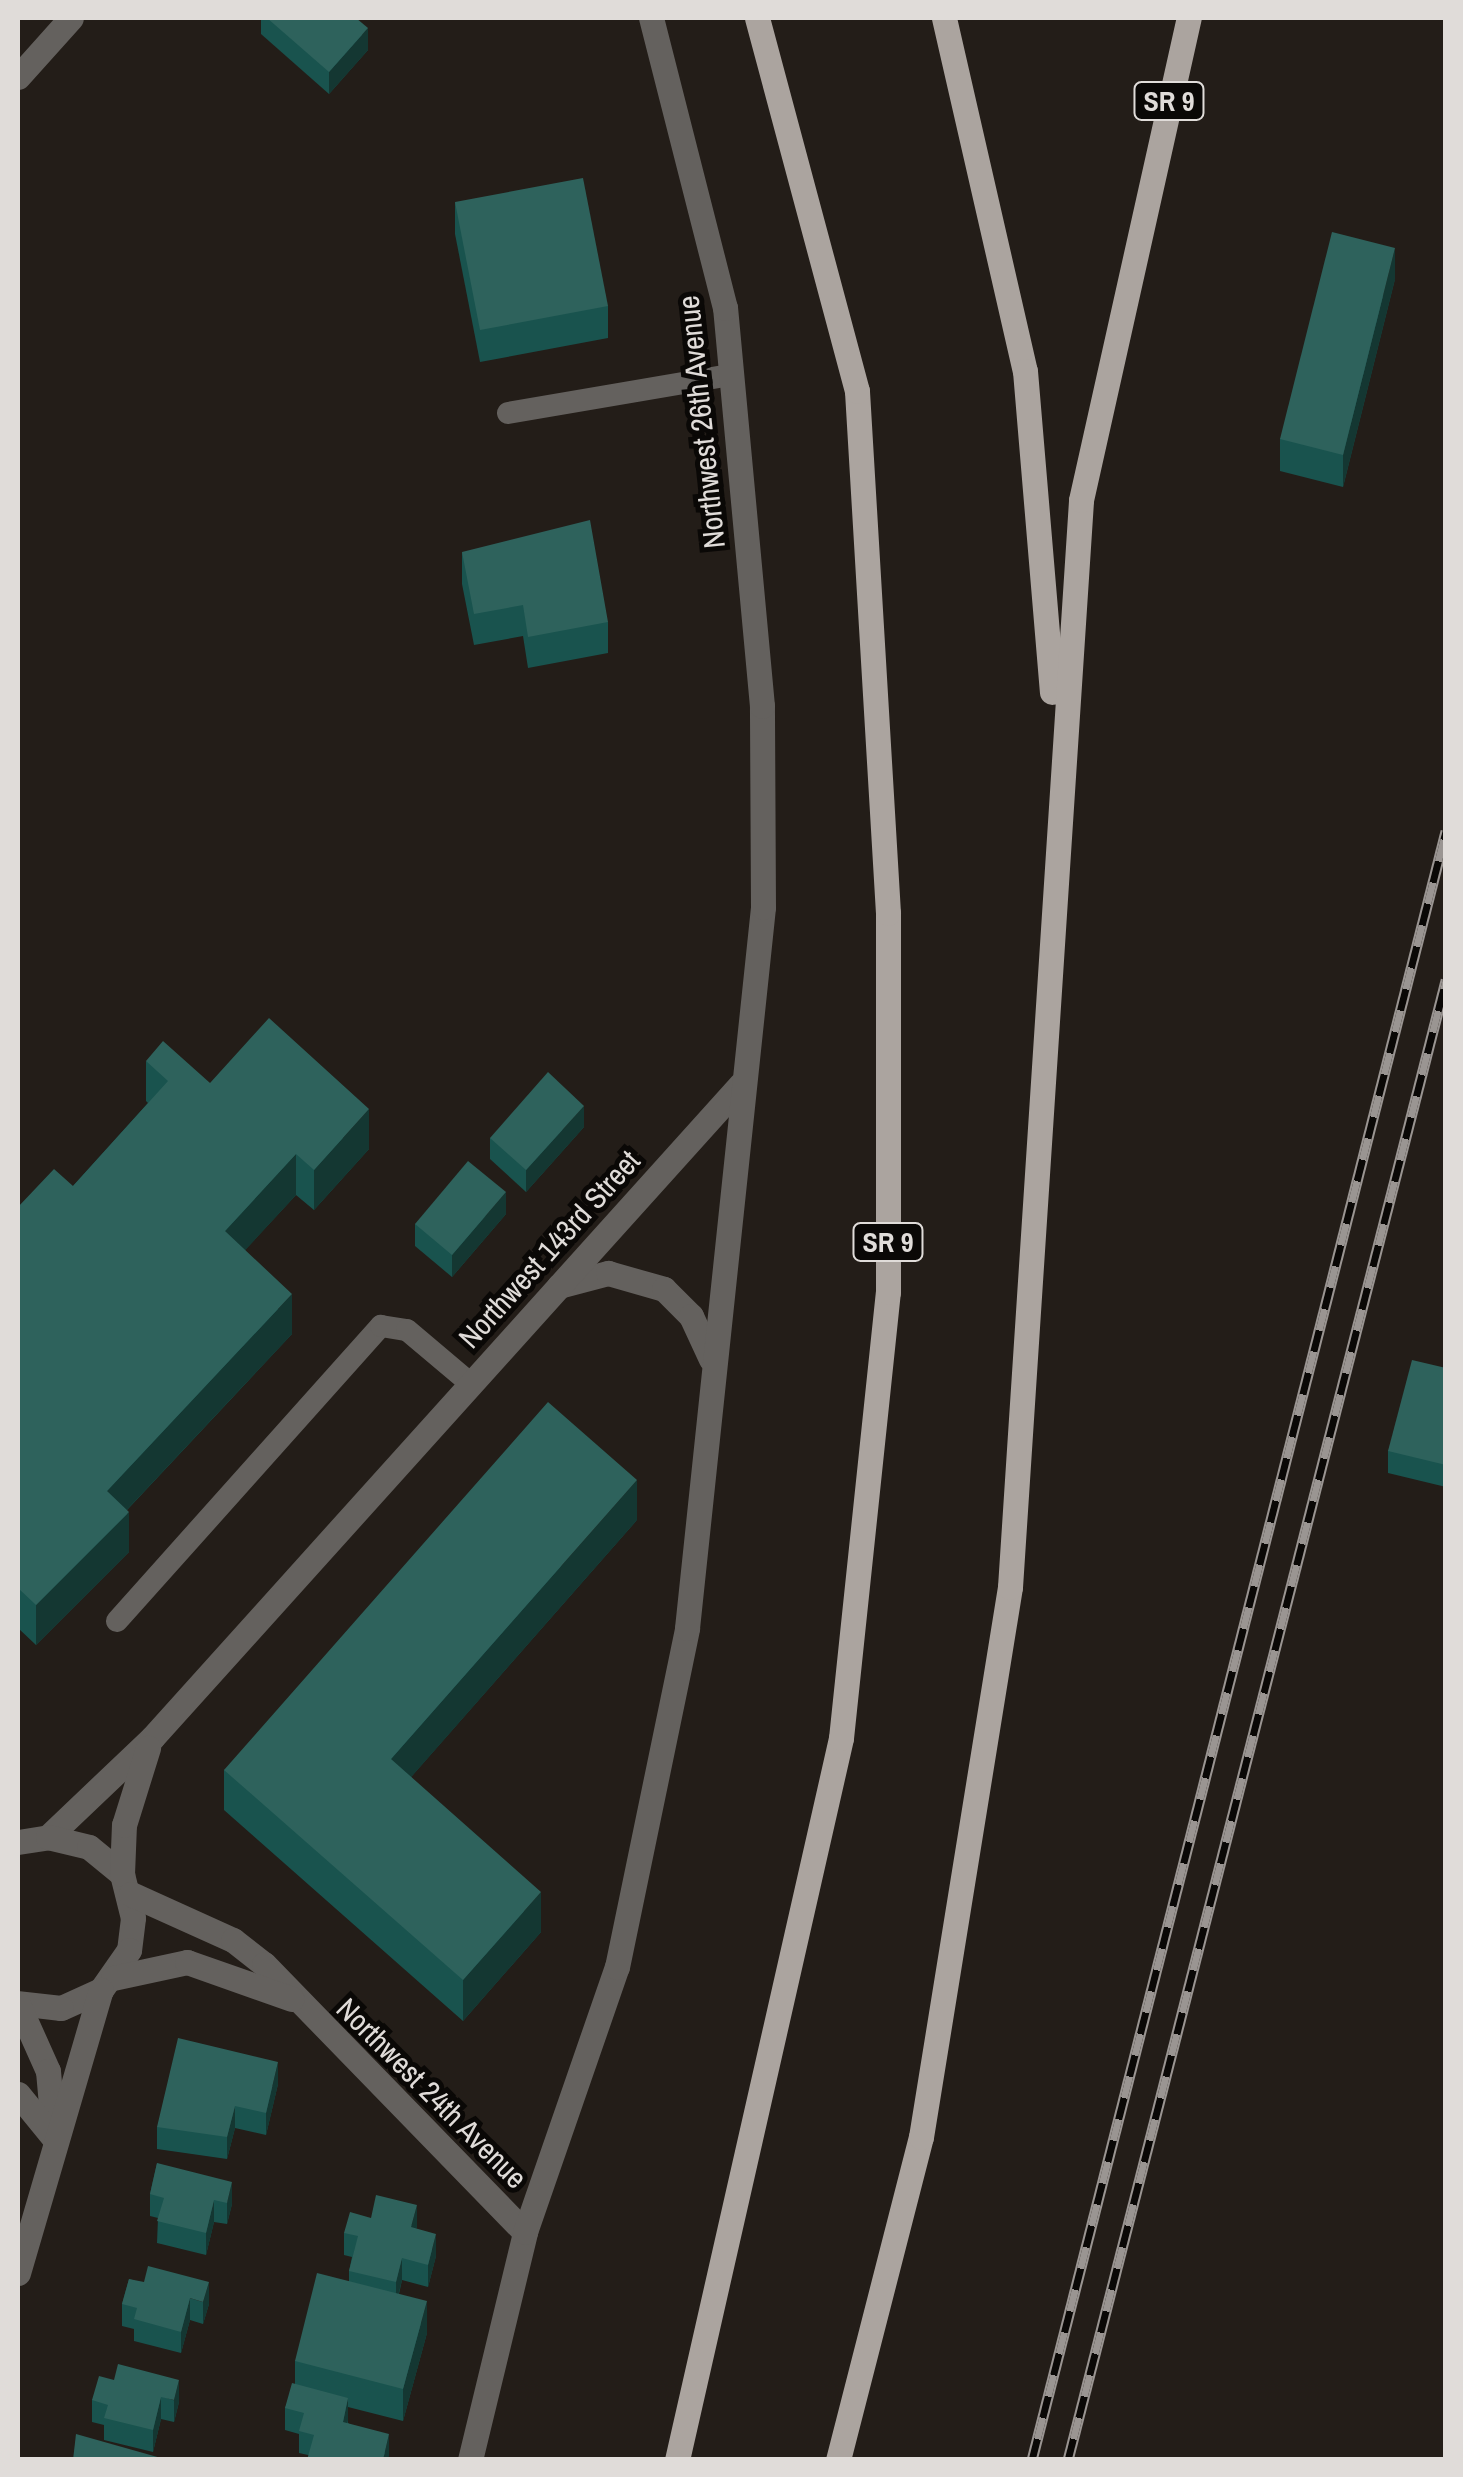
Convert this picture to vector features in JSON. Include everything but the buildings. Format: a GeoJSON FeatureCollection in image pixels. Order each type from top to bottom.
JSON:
{"type":"FeatureCollection","features":[{"type":"Feature","properties":{"kind":"main road","name":"SR 9"},"geometry":{"type":"LineString","coordinates":[[677,2460],[841,1738],[888,1292],[888,914],[857,391],[757,18]]}},
{"type":"Feature","properties":{"kind":"main road"},"geometry":{"type":"LineString","coordinates":[[944,18],[1024,371],[1058,762]]}},
{"type":"Feature","properties":{"kind":"main road","name":"SR 9"},"geometry":{"type":"LineString","coordinates":[[838,2460],[921,2137],[1010,1587],[1058,762],[1081,500],[1189,18]]}},
{"type":"Feature","properties":{"kind":"street"},"geometry":{"type":"LineString","coordinates":[[18,78],[71,18]]}},
{"type":"Feature","properties":{"kind":"street","name":"Northwest 26th Avenue"},"geometry":{"type":"LineString","coordinates":[[651,18],[725,308],[762,706],[763,906],[741,1084]]}},
{"type":"Feature","properties":{"kind":"street"},"geometry":{"type":"LineString","coordinates":[[470,2460],[526,2232],[617,1967],[687,1628],[741,1084]]}},
{"type":"Feature","properties":{"kind":"street","name":"Northwest 143rd Street"},"geometry":{"type":"LineString","coordinates":[[27,1838],[152,1738],[741,1084]]}},
{"type":"Feature","properties":{"kind":"street"},"geometry":{"type":"LineString","coordinates":[[560,1286],[608,1274],[664,1289],[691,1316],[714,1366]]}},
{"type":"Feature","properties":{"kind":"street","name":"Northwest 143rd Street"},"geometry":{"type":"LineString","coordinates":[[18,2273],[54,2137],[107,1984],[129,1950],[124,1825],[152,1738]]}},
{"type":"Feature","properties":{"kind":"street","name":"Northwest 24th Avenue"},"geometry":{"type":"LineString","coordinates":[[27,1838],[88,1847],[126,1884],[233,1940],[526,2232]]}},
{"type":"Feature","properties":{"kind":"street","name":"Northwest 24th Avenue"},"geometry":{"type":"LineString","coordinates":[[18,2004],[61,2008],[107,1984],[187,1962],[292,1999]]}},
{"type":"Feature","properties":{"kind":"street"},"geometry":{"type":"LineString","coordinates":[[18,2004],[48,2070],[54,2137]]}},
{"type":"Feature","properties":{"kind":"street"},"geometry":{"type":"LineString","coordinates":[[18,2094],[54,2137]]}},
{"type":"Feature","properties":{"kind":"lane"},"geometry":{"type":"LineString","coordinates":[[508,412],[731,375]]}},
{"type":"Feature","properties":{"kind":"lane"},"geometry":{"type":"LineString","coordinates":[[117,1621],[381,1326],[407,1330],[470,1384]]}},
{"type":"Feature","properties":{"kind":"railway"},"geometry":{"type":"LineString","coordinates":[[1032,2460],[1446,831]]}},
{"type":"Feature","properties":{"kind":"railway"},"geometry":{"type":"LineString","coordinates":[[1068,2460],[1446,980]]}}]}
